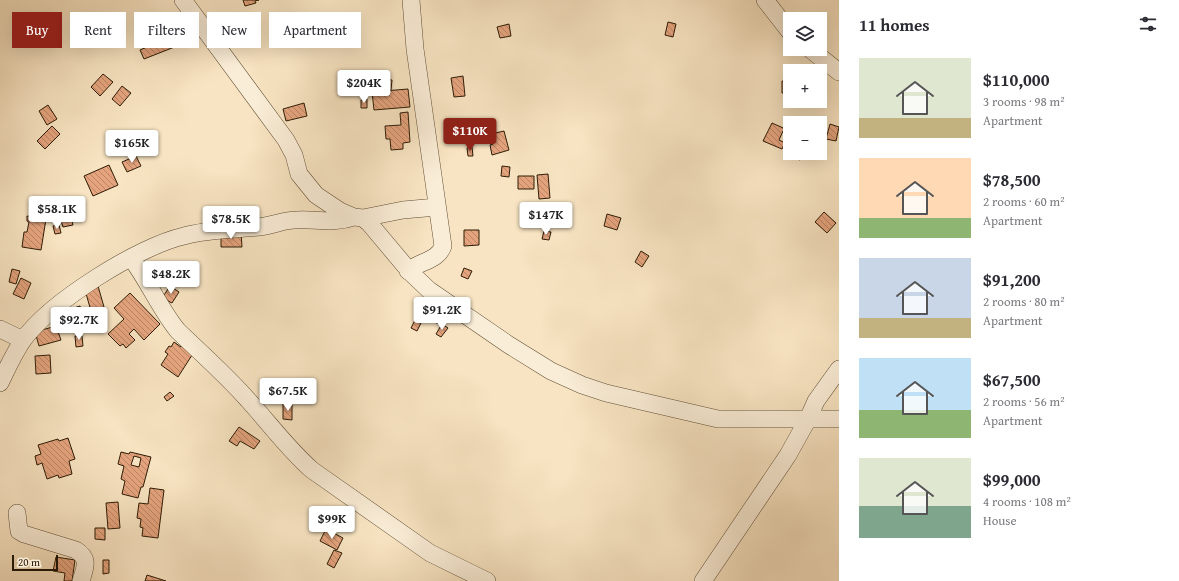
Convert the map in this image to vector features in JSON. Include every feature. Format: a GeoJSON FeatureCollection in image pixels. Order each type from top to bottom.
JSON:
{"type":"FeatureCollection","features":[{"type":"Feature","properties":{"kind":"street"},"geometry":{"type":"LineString","coordinates":[[183,0],[286,140],[294,155],[299,174],[316,195],[340,211],[359,218],[386,242],[408,271],[430,290],[475,323],[551,371],[582,385],[613,395],[718,419],[839,419]]}},
{"type":"Feature","properties":{"kind":"street"},"geometry":{"type":"LineString","coordinates":[[408,271],[415,265],[430,260],[441,252],[443,246],[415,49],[411,0]]}},
{"type":"Feature","properties":{"kind":"street"},"geometry":{"type":"LineString","coordinates":[[765,0],[783,23]]}},
{"type":"Feature","properties":{"kind":"street"},"geometry":{"type":"LineString","coordinates":[[819,56],[839,72]]}},
{"type":"Feature","properties":{"kind":"street"},"geometry":{"type":"LineString","coordinates":[[0,383],[23,340],[45,316],[92,281],[151,246],[182,236],[213,230],[258,227],[304,219],[331,222],[342,221],[403,210],[437,207]]}},
{"type":"Feature","properties":{"kind":"street"},"geometry":{"type":"LineString","coordinates":[[131,258],[141,271],[169,321],[248,400],[280,439],[312,470],[430,553],[487,581]]}},
{"type":"Feature","properties":{"kind":"street"},"geometry":{"type":"LineString","coordinates":[[0,329],[23,340]]}},
{"type":"Feature","properties":{"kind":"street"},"geometry":{"type":"LineString","coordinates":[[703,581],[765,490],[808,419],[816,401],[839,370]]}},
{"type":"Feature","properties":{"kind":"street"},"geometry":{"type":"LineString","coordinates":[[17,513],[19,531],[24,534],[76,550],[83,555],[86,560],[82,581]]}},
{"type":"Feature","properties":{"kind":"building"},"geometry":{"type":"Polygon","coordinates":[[[243,0],[259,0],[255,1],[256,3],[245,6],[243,0]]]}},
{"type":"Feature","properties":{"kind":"building"},"geometry":{"type":"Polygon","coordinates":[[[668,22],[676,24],[673,37],[665,35],[668,22]]]}},
{"type":"Feature","properties":{"kind":"building"},"geometry":{"type":"Polygon","coordinates":[[[509,24],[511,36],[500,38],[497,27],[509,24]]]}},
{"type":"Feature","properties":{"kind":"building"},"geometry":{"type":"Polygon","coordinates":[[[145,48],[172,48],[144,59],[140,50],[145,48]]]}},
{"type":"Feature","properties":{"kind":"building"},"geometry":{"type":"Polygon","coordinates":[[[103,74],[113,82],[100,96],[91,87],[103,74]]]}},
{"type":"Feature","properties":{"kind":"building"},"geometry":{"type":"Polygon","coordinates":[[[463,76],[465,96],[454,97],[451,78],[463,76]]]}},
{"type":"Feature","properties":{"kind":"building"},"geometry":{"type":"Polygon","coordinates":[[[382,79],[392,80],[391,90],[381,89],[382,79]]]}},
{"type":"Feature","properties":{"kind":"building"},"geometry":{"type":"Polygon","coordinates":[[[782,81],[783,81],[783,93],[782,81]]]}},
{"type":"Feature","properties":{"kind":"building"},"geometry":{"type":"Polygon","coordinates":[[[122,86],[131,93],[120,106],[112,99],[122,86]]]}},
{"type":"Feature","properties":{"kind":"building"},"geometry":{"type":"Polygon","coordinates":[[[360,89],[361,94],[354,95],[354,91],[360,89]]]}},
{"type":"Feature","properties":{"kind":"building"},"geometry":{"type":"Polygon","coordinates":[[[408,89],[410,107],[374,110],[372,92],[408,89]]]}},
{"type":"Feature","properties":{"kind":"building"},"geometry":{"type":"Polygon","coordinates":[[[367,99],[367,108],[361,108],[361,100],[367,99]]]}},
{"type":"Feature","properties":{"kind":"building"},"geometry":{"type":"Polygon","coordinates":[[[304,103],[307,116],[286,121],[283,109],[304,103]]]}},
{"type":"Feature","properties":{"kind":"building"},"geometry":{"type":"Polygon","coordinates":[[[48,105],[57,119],[47,125],[39,111],[48,105]]]}},
{"type":"Feature","properties":{"kind":"building"},"geometry":{"type":"Polygon","coordinates":[[[408,112],[410,142],[403,143],[403,149],[391,150],[390,139],[386,139],[385,126],[401,125],[400,113],[408,112]]]}},
{"type":"Feature","properties":{"kind":"building"},"geometry":{"type":"Polygon","coordinates":[[[772,123],[783,128],[779,140],[783,142],[782,149],[763,141],[772,123]]]}},
{"type":"Feature","properties":{"kind":"building"},"geometry":{"type":"Polygon","coordinates":[[[830,124],[839,127],[836,141],[827,139],[830,124]]]}},
{"type":"Feature","properties":{"kind":"building"},"geometry":{"type":"Polygon","coordinates":[[[52,126],[60,134],[45,149],[37,141],[52,126]]]}},
{"type":"Feature","properties":{"kind":"building"},"geometry":{"type":"Polygon","coordinates":[[[504,131],[509,150],[492,155],[490,145],[493,144],[491,134],[504,131]]]}},
{"type":"Feature","properties":{"kind":"building"},"geometry":{"type":"Polygon","coordinates":[[[448,132],[458,132],[458,141],[448,141],[448,132]]]}},
{"type":"Feature","properties":{"kind":"building"},"geometry":{"type":"Polygon","coordinates":[[[477,134],[479,139],[472,142],[470,136],[477,134]]]}},
{"type":"Feature","properties":{"kind":"building"},"geometry":{"type":"Polygon","coordinates":[[[472,147],[473,156],[468,156],[467,148],[472,147]]]}},
{"type":"Feature","properties":{"kind":"building"},"geometry":{"type":"Polygon","coordinates":[[[136,156],[141,166],[127,172],[122,162],[136,156]]]}},
{"type":"Feature","properties":{"kind":"building"},"geometry":{"type":"Polygon","coordinates":[[[109,165],[118,185],[93,196],[84,176],[109,165]]]}},
{"type":"Feature","properties":{"kind":"building"},"geometry":{"type":"Polygon","coordinates":[[[502,166],[510,167],[509,177],[501,176],[502,166]]]}},
{"type":"Feature","properties":{"kind":"building"},"geometry":{"type":"Polygon","coordinates":[[[548,174],[550,198],[539,199],[537,175],[548,174]]]}},
{"type":"Feature","properties":{"kind":"building"},"geometry":{"type":"Polygon","coordinates":[[[518,176],[534,176],[534,189],[518,189],[518,176]]]}},
{"type":"Feature","properties":{"kind":"building"},"geometry":{"type":"Polygon","coordinates":[[[69,209],[73,225],[63,227],[58,212],[69,209]]]}},
{"type":"Feature","properties":{"kind":"building"},"geometry":{"type":"Polygon","coordinates":[[[824,212],[836,223],[827,233],[815,222],[824,212]]]}},
{"type":"Feature","properties":{"kind":"building"},"geometry":{"type":"Polygon","coordinates":[[[607,214],[621,218],[617,230],[604,226],[607,214]]]}},
{"type":"Feature","properties":{"kind":"building"},"geometry":{"type":"Polygon","coordinates":[[[27,216],[46,219],[41,250],[22,247],[24,232],[27,232],[29,222],[27,221],[27,216]]]}},
{"type":"Feature","properties":{"kind":"building"},"geometry":{"type":"Polygon","coordinates":[[[59,225],[61,233],[55,234],[53,226],[59,225]]]}},
{"type":"Feature","properties":{"kind":"building"},"geometry":{"type":"Polygon","coordinates":[[[464,230],[479,230],[479,245],[464,246],[464,230]]]}},
{"type":"Feature","properties":{"kind":"building"},"geometry":{"type":"Polygon","coordinates":[[[544,231],[551,232],[549,240],[542,239],[544,231]]]}},
{"type":"Feature","properties":{"kind":"building"},"geometry":{"type":"Polygon","coordinates":[[[241,232],[242,247],[221,247],[221,233],[241,232]]]}},
{"type":"Feature","properties":{"kind":"building"},"geometry":{"type":"Polygon","coordinates":[[[641,251],[649,256],[642,267],[635,262],[641,251]]]}},
{"type":"Feature","properties":{"kind":"building"},"geometry":{"type":"Polygon","coordinates":[[[464,268],[472,271],[468,279],[461,276],[464,268]]]}},
{"type":"Feature","properties":{"kind":"building"},"geometry":{"type":"Polygon","coordinates":[[[12,269],[20,271],[16,284],[9,282],[12,269]]]}},
{"type":"Feature","properties":{"kind":"building"},"geometry":{"type":"Polygon","coordinates":[[[21,278],[31,283],[24,299],[13,294],[21,278]]]}},
{"type":"Feature","properties":{"kind":"building"},"geometry":{"type":"Polygon","coordinates":[[[98,286],[104,307],[91,311],[85,290],[98,286]]]}},
{"type":"Feature","properties":{"kind":"building"},"geometry":{"type":"Polygon","coordinates":[[[170,286],[179,292],[172,303],[162,298],[170,286]]]}},
{"type":"Feature","properties":{"kind":"building"},"geometry":{"type":"Polygon","coordinates":[[[130,293],[160,324],[144,340],[134,329],[129,334],[135,340],[126,348],[123,344],[120,346],[108,334],[124,319],[114,308],[130,293]]]}},
{"type":"Feature","properties":{"kind":"building"},"geometry":{"type":"Polygon","coordinates":[[[426,305],[444,314],[439,324],[421,316],[426,305]]]}},
{"type":"Feature","properties":{"kind":"building"},"geometry":{"type":"Polygon","coordinates":[[[80,306],[86,328],[74,332],[68,310],[80,306]]]}},
{"type":"Feature","properties":{"kind":"building"},"geometry":{"type":"Polygon","coordinates":[[[417,316],[423,319],[417,331],[411,328],[417,316]]]}},
{"type":"Feature","properties":{"kind":"building"},"geometry":{"type":"Polygon","coordinates":[[[442,324],[448,328],[441,337],[436,334],[442,324]]]}},
{"type":"Feature","properties":{"kind":"building"},"geometry":{"type":"Polygon","coordinates":[[[56,326],[61,340],[39,346],[35,332],[56,326]]]}},
{"type":"Feature","properties":{"kind":"building"},"geometry":{"type":"Polygon","coordinates":[[[75,336],[82,336],[83,346],[76,347],[75,336]]]}},
{"type":"Feature","properties":{"kind":"building"},"geometry":{"type":"Polygon","coordinates":[[[174,342],[181,347],[183,344],[194,352],[178,377],[161,365],[168,354],[165,352],[174,342]]]}},
{"type":"Feature","properties":{"kind":"building"},"geometry":{"type":"Polygon","coordinates":[[[50,355],[51,373],[36,374],[35,356],[50,355]]]}},
{"type":"Feature","properties":{"kind":"building"},"geometry":{"type":"Polygon","coordinates":[[[170,392],[174,396],[167,401],[164,397],[170,392]]]}},
{"type":"Feature","properties":{"kind":"building"},"geometry":{"type":"Polygon","coordinates":[[[292,403],[292,420],[283,419],[283,404],[292,403]]]}},
{"type":"Feature","properties":{"kind":"building"},"geometry":{"type":"Polygon","coordinates":[[[239,427],[260,441],[254,449],[240,441],[237,446],[229,441],[239,427]]]}},
{"type":"Feature","properties":{"kind":"building"},"geometry":{"type":"Polygon","coordinates":[[[68,438],[75,459],[69,461],[72,474],[59,478],[58,475],[47,479],[42,463],[37,465],[35,456],[41,454],[38,445],[58,439],[59,441],[68,438]]]}},
{"type":"Feature","properties":{"kind":"building"},"geometry":{"type":"Polygon","coordinates":[[[121,452],[129,454],[130,452],[151,457],[143,487],[141,487],[138,498],[122,494],[125,481],[121,479],[124,466],[118,464],[121,452]],[[134,456],[131,465],[139,467],[141,458],[134,456]]]}},
{"type":"Feature","properties":{"kind":"building"},"geometry":{"type":"Polygon","coordinates":[[[150,488],[164,490],[158,538],[142,536],[143,528],[140,527],[141,519],[137,518],[139,503],[148,504],[150,488]]]}},
{"type":"Feature","properties":{"kind":"building"},"geometry":{"type":"Polygon","coordinates":[[[118,502],[120,528],[108,529],[106,503],[118,502]]]}},
{"type":"Feature","properties":{"kind":"building"},"geometry":{"type":"Polygon","coordinates":[[[95,528],[105,528],[105,540],[95,539],[95,528]]]}},
{"type":"Feature","properties":{"kind":"building"},"geometry":{"type":"Polygon","coordinates":[[[326,529],[343,538],[337,550],[320,541],[326,529]]]}},
{"type":"Feature","properties":{"kind":"building"},"geometry":{"type":"Polygon","coordinates":[[[334,550],[342,553],[334,568],[327,564],[334,550]]]}},
{"type":"Feature","properties":{"kind":"building"},"geometry":{"type":"Polygon","coordinates":[[[56,557],[75,560],[72,581],[64,581],[65,573],[53,571],[56,557]]]}},
{"type":"Feature","properties":{"kind":"building"},"geometry":{"type":"Polygon","coordinates":[[[103,560],[109,560],[109,573],[103,574],[103,560]]]}},
{"type":"Feature","properties":{"kind":"building"},"geometry":{"type":"Polygon","coordinates":[[[147,575],[166,581],[145,581],[147,575]]]}}]}
